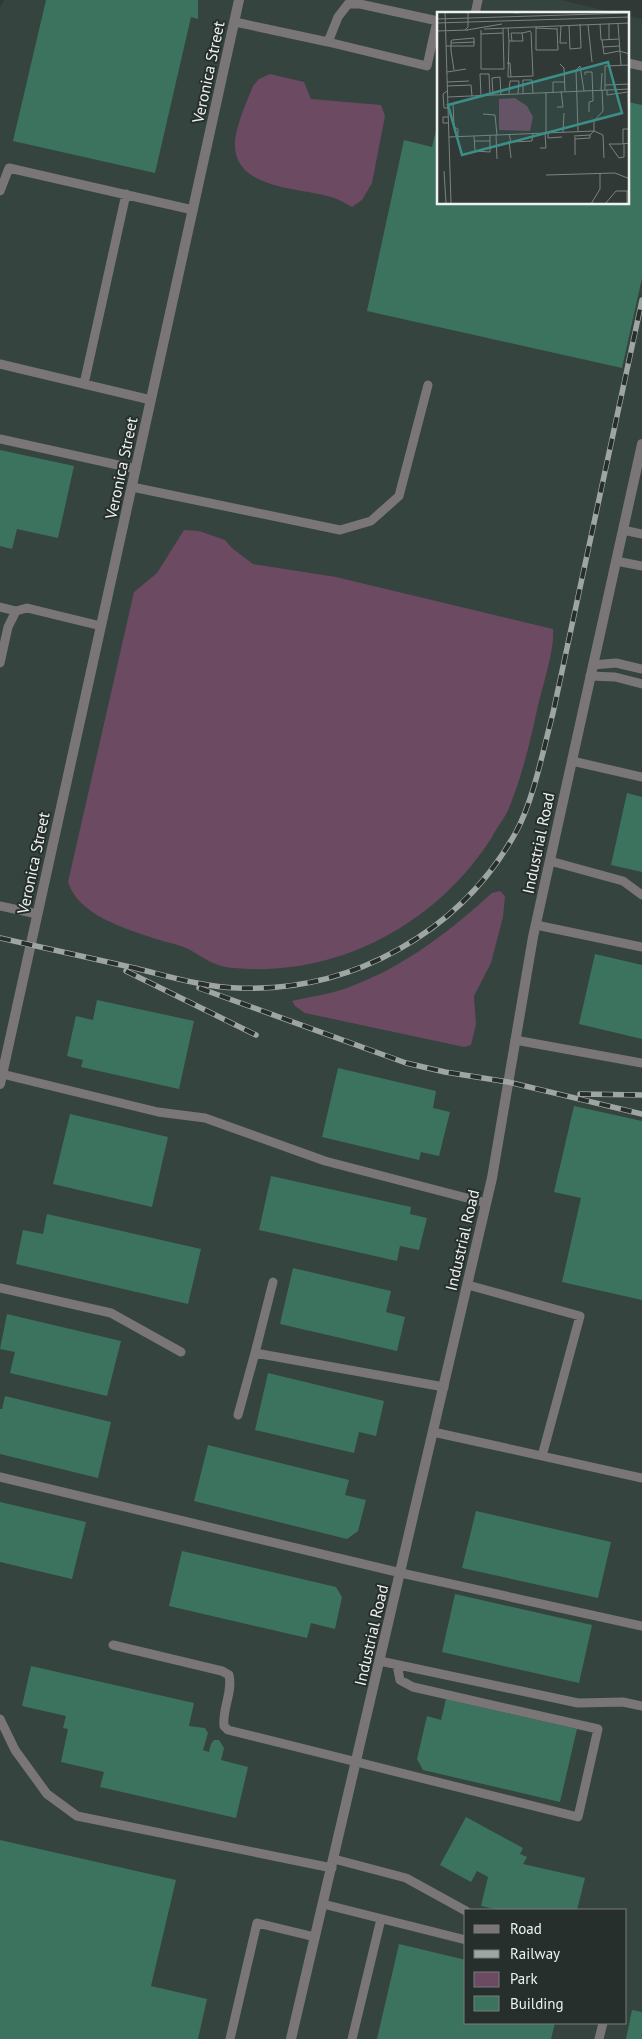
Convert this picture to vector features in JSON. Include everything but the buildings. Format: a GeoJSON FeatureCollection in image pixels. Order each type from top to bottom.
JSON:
{"type":"FeatureCollection","features":[{"type":"Feature","properties":{"kind":"street","name":"Veronica Street"},"geometry":{"type":"LineString","coordinates":[[0,1084],[240,0]]}},
{"type":"Feature","properties":{"kind":"street","name":"Industrial Road"},"geometry":{"type":"LineString","coordinates":[[291,2039],[468,1285],[486,1203],[536,926],[642,444]]}},
{"type":"Feature","properties":{"kind":"lane"},"geometry":{"type":"LineString","coordinates":[[328,42],[338,17],[348,4],[360,4],[437,21]]}},
{"type":"Feature","properties":{"kind":"lane"},"geometry":{"type":"LineString","coordinates":[[234,22],[427,66],[437,25]]}},
{"type":"Feature","properties":{"kind":"lane"},"geometry":{"type":"LineString","coordinates":[[0,191],[10,168],[193,210]]}},
{"type":"Feature","properties":{"kind":"lane"},"geometry":{"type":"LineString","coordinates":[[84,384],[126,194]]}},
{"type":"Feature","properties":{"kind":"lane"},"geometry":{"type":"LineString","coordinates":[[0,364],[151,400]]}},
{"type":"Feature","properties":{"kind":"lane"},"geometry":{"type":"LineString","coordinates":[[132,487],[340,530],[371,521],[399,496],[428,385]]}},
{"type":"Feature","properties":{"kind":"lane"},"geometry":{"type":"LineString","coordinates":[[0,439],[136,469]]}},
{"type":"Feature","properties":{"kind":"lane"},"geometry":{"type":"LineString","coordinates":[[623,530],[642,534]]}},
{"type":"Feature","properties":{"kind":"lane"},"geometry":{"type":"LineString","coordinates":[[616,561],[642,566]]}},
{"type":"Feature","properties":{"kind":"lane"},"geometry":{"type":"LineString","coordinates":[[0,606],[16,611],[27,608],[101,626]]}},
{"type":"Feature","properties":{"kind":"lane"},"geometry":{"type":"LineString","coordinates":[[0,663],[8,627],[16,611]]}},
{"type":"Feature","properties":{"kind":"lane"},"geometry":{"type":"LineString","coordinates":[[593,664],[616,664],[642,669]]}},
{"type":"Feature","properties":{"kind":"lane"},"geometry":{"type":"LineString","coordinates":[[590,676],[615,678],[642,684]]}},
{"type":"Feature","properties":{"kind":"lane"},"geometry":{"type":"LineString","coordinates":[[572,761],[642,777]]}},
{"type":"Feature","properties":{"kind":"lane"},"geometry":{"type":"LineString","coordinates":[[550,861],[623,881],[642,895]]}},
{"type":"Feature","properties":{"kind":"lane"},"geometry":{"type":"LineString","coordinates":[[0,906],[38,914]]}},
{"type":"Feature","properties":{"kind":"lane"},"geometry":{"type":"LineString","coordinates":[[536,926],[642,947]]}},
{"type":"Feature","properties":{"kind":"lane"},"geometry":{"type":"LineString","coordinates":[[515,1040],[642,1063]]}},
{"type":"Feature","properties":{"kind":"lane"},"geometry":{"type":"LineString","coordinates":[[2,1069],[158,1112],[205,1118],[325,1161],[486,1203]]}},
{"type":"Feature","properties":{"kind":"lane"},"geometry":{"type":"LineString","coordinates":[[238,1415],[273,1282]]}},
{"type":"Feature","properties":{"kind":"lane"},"geometry":{"type":"LineString","coordinates":[[468,1285],[580,1316],[542,1456]]}},
{"type":"Feature","properties":{"kind":"lane"},"geometry":{"type":"LineString","coordinates":[[0,1288],[111,1314],[182,1352]]}},
{"type":"Feature","properties":{"kind":"lane"},"geometry":{"type":"LineString","coordinates":[[255,1353],[444,1387]]}},
{"type":"Feature","properties":{"kind":"lane"},"geometry":{"type":"LineString","coordinates":[[434,1432],[642,1478]]}},
{"type":"Feature","properties":{"kind":"lane"},"geometry":{"type":"LineString","coordinates":[[0,1477],[401,1573],[642,1626]]}},
{"type":"Feature","properties":{"kind":"lane"},"geometry":{"type":"LineString","coordinates":[[114,1646],[222,1671],[229,1675],[230,1687],[223,1718],[224,1726],[228,1730],[578,1817],[598,1729],[413,1687],[400,1680],[397,1665]]}},
{"type":"Feature","properties":{"kind":"lane"},"geometry":{"type":"LineString","coordinates":[[380,1661],[578,1703],[623,1702],[642,1706]]}},
{"type":"Feature","properties":{"kind":"lane"},"geometry":{"type":"LineString","coordinates":[[0,1719],[15,1750],[47,1794],[77,1816],[406,1878],[464,1911]]}},
{"type":"Feature","properties":{"kind":"lane"},"geometry":{"type":"LineString","coordinates":[[323,1904],[464,1940]]}},
{"type":"Feature","properties":{"kind":"lane"},"geometry":{"type":"LineString","coordinates":[[352,2039],[381,1919]]}},
{"type":"Feature","properties":{"kind":"lane"},"geometry":{"type":"LineString","coordinates":[[230,2039],[257,1923],[316,1937]]}},
{"type":"Feature","properties":{"kind":"lane"},"geometry":{"type":"LineString","coordinates":[[599,2039],[603,2024]]}},
{"type":"Feature","properties":{"kind":"shaded area"},"geometry":{"type":"Polygon","coordinates":[[[4,0],[561,0],[611,12],[437,12],[437,205],[630,205],[630,16],[642,19],[642,2039],[0,2039],[0,8],[4,0]]]}},
{"type":"Feature","properties":{"kind":"green space"},"geometry":{"type":"Polygon","coordinates":[[[270,74],[304,82],[311,99],[381,105],[385,116],[372,183],[362,200],[352,207],[331,197],[270,184],[256,178],[244,169],[237,157],[235,141],[238,127],[253,86],[259,79],[270,74]]]}},
{"type":"Feature","properties":{"kind":"green space"},"geometry":{"type":"Polygon","coordinates":[[[184,530],[199,531],[225,540],[232,548],[253,564],[336,577],[553,629],[550,658],[522,772],[507,812],[492,837],[469,868],[443,896],[413,919],[381,939],[346,954],[310,964],[272,969],[233,968],[220,966],[184,947],[131,931],[104,919],[92,912],[73,894],[68,882],[134,592],[157,573],[184,530]]]}},
{"type":"Feature","properties":{"kind":"green space"},"geometry":{"type":"Polygon","coordinates":[[[500,891],[505,896],[503,917],[491,963],[474,996],[476,1024],[471,1045],[464,1047],[305,1013],[295,1006],[292,1001],[345,989],[372,978],[409,958],[460,921],[492,893],[500,891]]]}},
{"type":"Feature","properties":{"kind":"railway"},"geometry":{"type":"LineString","coordinates":[[134,968],[198,983],[237,988],[279,987],[321,980],[361,967],[399,949],[434,927],[465,899],[493,868],[516,832],[528,805],[537,774],[553,713],[642,300]]}},
{"type":"Feature","properties":{"kind":"railway"},"geometry":{"type":"LineString","coordinates":[[0,938],[139,969]]}},
{"type":"Feature","properties":{"kind":"railway"},"geometry":{"type":"LineString","coordinates":[[126,971],[256,1035]]}},
{"type":"Feature","properties":{"kind":"railway"},"geometry":{"type":"LineString","coordinates":[[199,988],[406,1063],[445,1072],[508,1082],[642,1114]]}},
{"type":"Feature","properties":{"kind":"railway"},"geometry":{"type":"LineString","coordinates":[[580,1094],[642,1095]]}}]}
